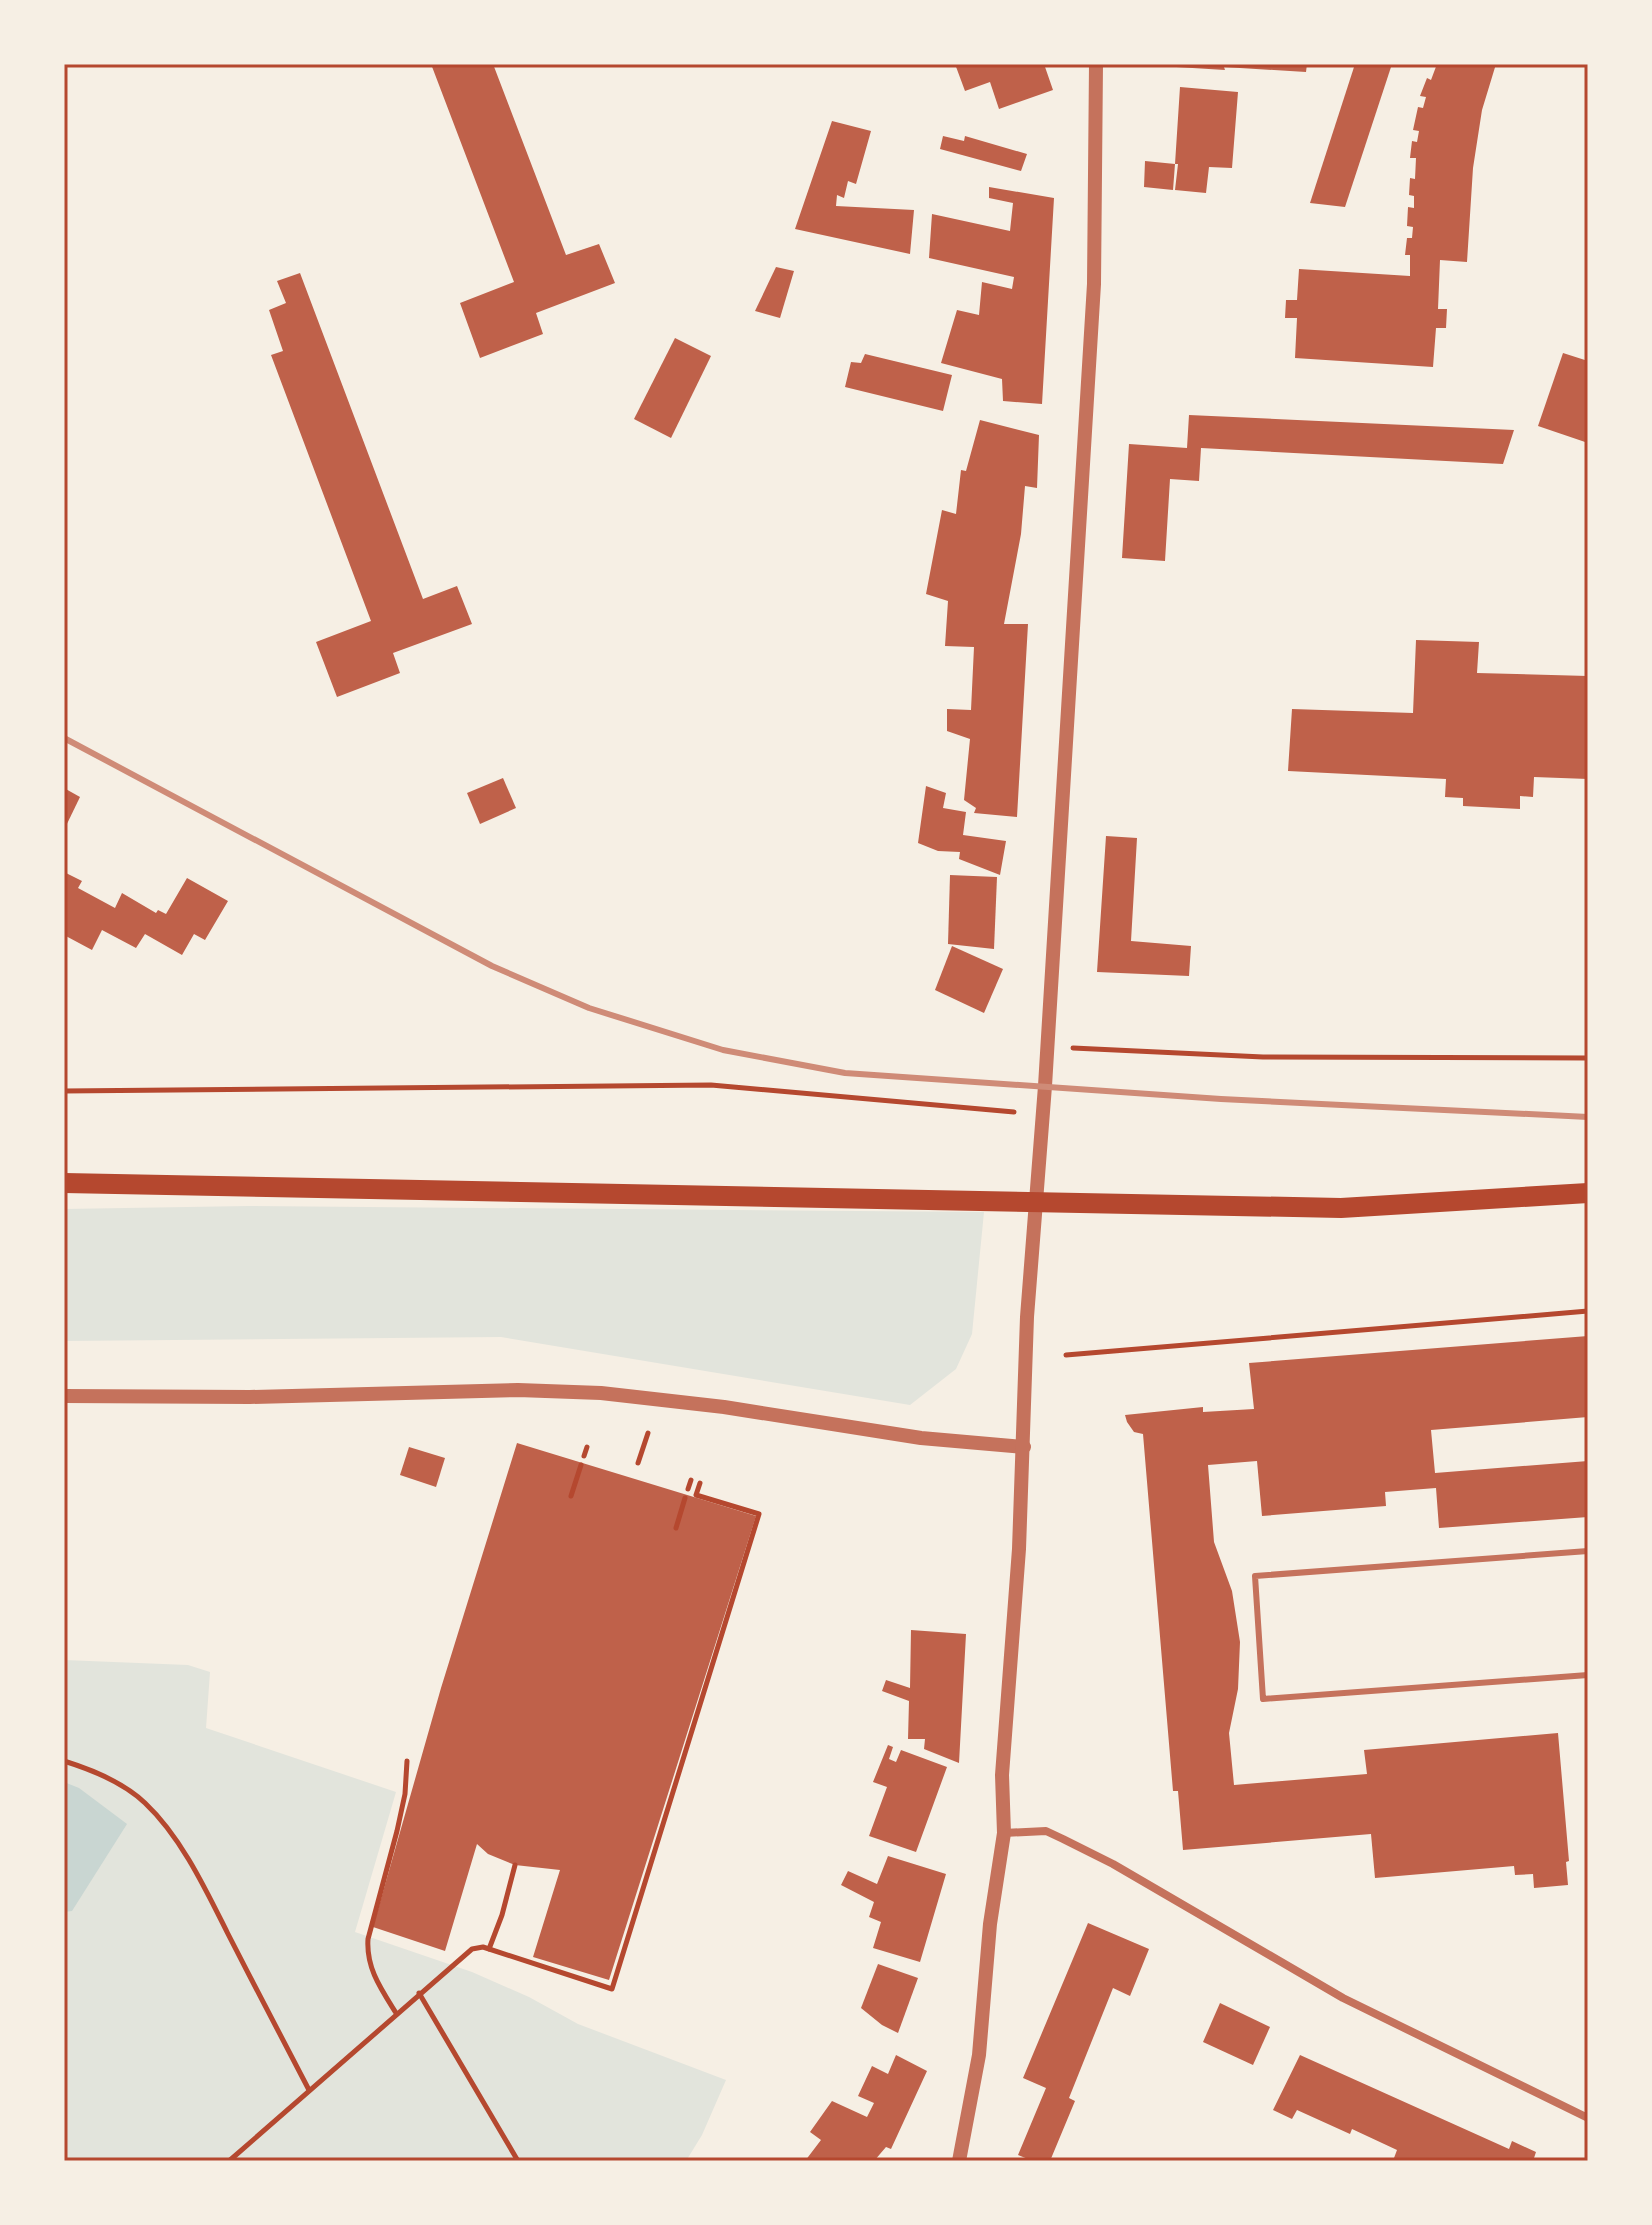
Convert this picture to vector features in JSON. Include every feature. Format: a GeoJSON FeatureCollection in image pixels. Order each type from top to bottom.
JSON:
{"type":"FeatureCollection","features":[{"type":"Feature","properties":{"kind":"main road"},"geometry":{"type":"LineString","coordinates":[[64,1183],[1341,1208],[1588,1193]]}},
{"type":"Feature","properties":{"kind":"street"},"geometry":{"type":"LineString","coordinates":[[959,2161],[979,2055],[990,1924],[1004,1833],[1002,1775],[1024,1447],[1026,1358],[1094,284],[1096,64]]}},
{"type":"Feature","properties":{"kind":"street"},"geometry":{"type":"LineString","coordinates":[[64,1396],[250,1397],[518,1390],[601,1393],[724,1407],[927,1439],[1024,1447]]}},
{"type":"Feature","properties":{"kind":"street"},"geometry":{"type":"LineString","coordinates":[[1004,1833],[1046,1831],[1113,1864],[1343,1998],[1588,2118]]}},
{"type":"Feature","properties":{"kind":"lane"},"geometry":{"type":"LineString","coordinates":[[1588,1551],[1255,1576],[1263,1699],[1588,1675]]}},
{"type":"Feature","properties":{"kind":"path"},"geometry":{"type":"LineString","coordinates":[[1048,1046],[1263,1057],[1588,1058]]}},
{"type":"Feature","properties":{"kind":"path"},"geometry":{"type":"LineString","coordinates":[[64,1091],[711,1085],[1043,1115]]}},
{"type":"Feature","properties":{"kind":"path"},"geometry":{"type":"LineString","coordinates":[[1066,1355],[1588,1311]]}},
{"type":"Feature","properties":{"kind":"path"},"geometry":{"type":"LineString","coordinates":[[638,1463],[648,1433]]}},
{"type":"Feature","properties":{"kind":"path"},"geometry":{"type":"LineString","coordinates":[[584,1456],[587,1447]]}},
{"type":"Feature","properties":{"kind":"path"},"geometry":{"type":"LineString","coordinates":[[571,1496],[581,1465]]}},
{"type":"Feature","properties":{"kind":"path"},"geometry":{"type":"LineString","coordinates":[[688,1489],[691,1480]]}},
{"type":"Feature","properties":{"kind":"path"},"geometry":{"type":"LineString","coordinates":[[229,2161],[466,1952],[478,1946],[612,1989],[759,1514],[696,1495],[700,1483]]}},
{"type":"Feature","properties":{"kind":"path"},"geometry":{"type":"LineString","coordinates":[[676,1528],[685,1498]]}},
{"type":"Feature","properties":{"kind":"path"},"geometry":{"type":"LineString","coordinates":[[64,1761],[126,1787],[146,1803],[166,1826],[204,1887],[309,2090]]}},
{"type":"Feature","properties":{"kind":"path"},"geometry":{"type":"LineString","coordinates":[[396,2013],[377,1983],[367,1954],[368,1939],[405,1794],[407,1761]]}},
{"type":"Feature","properties":{"kind":"path"},"geometry":{"type":"LineString","coordinates":[[489,1949],[515,1865]]}},
{"type":"Feature","properties":{"kind":"path"},"geometry":{"type":"LineString","coordinates":[[419,1993],[518,2161]]}},
{"type":"Feature","properties":{"kind":"shaded area"},"geometry":{"type":"Polygon","coordinates":[[[248,1206],[984,1212],[972,1334],[956,1369],[910,1405],[501,1337],[64,1341],[64,1209],[248,1206]]]}},
{"type":"Feature","properties":{"kind":"shaded area"},"geometry":{"type":"Polygon","coordinates":[[[64,1660],[188,1665],[210,1672],[206,1728],[396,1792],[355,1932],[472,1972],[529,1997],[578,2024],[726,2080],[702,2135],[686,2161],[64,2161],[64,1660]]]}},
{"type":"Feature","properties":{"kind":"shaded area"},"geometry":{"type":"Polygon","coordinates":[[[64,1782],[79,1788],[127,1824],[72,1911],[64,1912],[64,1782]]]}},
{"type":"Feature","properties":{"kind":"building"},"geometry":{"type":"Polygon","coordinates":[[[431,64],[493,64],[566,255],[599,244],[615,283],[536,313],[543,334],[480,358],[460,303],[514,282],[431,64]]]}},
{"type":"Feature","properties":{"kind":"building"},"geometry":{"type":"Polygon","coordinates":[[[955,64],[1044,64],[1053,90],[999,109],[990,82],[965,91],[955,64]]]}},
{"type":"Feature","properties":{"kind":"building"},"geometry":{"type":"Polygon","coordinates":[[[1160,64],[1307,64],[1306,72],[1224,67],[1225,70],[1160,64]]]}},
{"type":"Feature","properties":{"kind":"building"},"geometry":{"type":"Polygon","coordinates":[[[1355,64],[1392,64],[1345,207],[1310,203],[1355,64]]]}},
{"type":"Feature","properties":{"kind":"building"},"geometry":{"type":"Polygon","coordinates":[[[1437,64],[1496,64],[1482,110],[1473,168],[1467,262],[1440,260],[1438,309],[1447,309],[1446,328],[1436,328],[1433,367],[1295,358],[1297,318],[1285,318],[1286,300],[1297,300],[1299,269],[1410,276],[1410,255],[1405,255],[1407,238],[1412,238],[1413,227],[1407,226],[1408,207],[1414,208],[1414,196],[1409,195],[1410,178],[1415,179],[1416,158],[1410,158],[1412,141],[1417,142],[1419,131],[1413,130],[1418,107],[1423,108],[1426,97],[1420,96],[1437,64]]]}},
{"type":"Feature","properties":{"kind":"building"},"geometry":{"type":"Polygon","coordinates":[[[1180,87],[1238,92],[1232,168],[1209,167],[1206,193],[1175,190],[1178,164],[1175,164],[1180,87]]]}},
{"type":"Feature","properties":{"kind":"building"},"geometry":{"type":"Polygon","coordinates":[[[832,121],[871,131],[856,184],[848,181],[844,198],[837,195],[836,206],[914,210],[910,254],[795,229],[832,121]]]}},
{"type":"Feature","properties":{"kind":"building"},"geometry":{"type":"Polygon","coordinates":[[[943,136],[964,141],[965,136],[1027,154],[1021,171],[940,149],[943,136]]]}},
{"type":"Feature","properties":{"kind":"building"},"geometry":{"type":"Polygon","coordinates":[[[1145,161],[1175,164],[1173,190],[1144,187],[1145,161]]]}},
{"type":"Feature","properties":{"kind":"building"},"geometry":{"type":"Polygon","coordinates":[[[989,187],[1054,198],[1042,404],[1003,401],[1002,379],[941,363],[957,310],[979,315],[982,282],[1012,289],[1014,277],[929,258],[932,214],[1010,231],[1013,203],[989,198],[989,187]]]}},
{"type":"Feature","properties":{"kind":"building"},"geometry":{"type":"Polygon","coordinates":[[[776,267],[794,271],[780,318],[755,311],[776,267]]]}},
{"type":"Feature","properties":{"kind":"building"},"geometry":{"type":"Polygon","coordinates":[[[300,273],[423,599],[457,586],[472,624],[393,653],[400,673],[337,697],[316,642],[371,621],[271,355],[283,351],[269,310],[286,303],[277,281],[300,273]]]}},
{"type":"Feature","properties":{"kind":"building"},"geometry":{"type":"Polygon","coordinates":[[[675,338],[711,356],[671,438],[634,419],[675,338]]]}},
{"type":"Feature","properties":{"kind":"building"},"geometry":{"type":"Polygon","coordinates":[[[1563,353],[1588,361],[1588,443],[1538,426],[1563,353]]]}},
{"type":"Feature","properties":{"kind":"building"},"geometry":{"type":"Polygon","coordinates":[[[865,354],[952,375],[943,411],[845,387],[851,362],[861,363],[865,354]]]}},
{"type":"Feature","properties":{"kind":"building"},"geometry":{"type":"Polygon","coordinates":[[[1189,415],[1514,430],[1503,464],[1201,448],[1199,481],[1170,479],[1165,561],[1122,558],[1129,444],[1187,448],[1189,415]]]}},
{"type":"Feature","properties":{"kind":"building"},"geometry":{"type":"Polygon","coordinates":[[[980,420],[1039,435],[1037,488],[1025,486],[1021,534],[1004,624],[1028,624],[1017,817],[974,813],[976,808],[964,800],[970,739],[947,731],[947,709],[971,710],[974,647],[945,646],[948,601],[926,594],[942,510],[956,514],[961,470],[966,471],[980,420]]]}},
{"type":"Feature","properties":{"kind":"building"},"geometry":{"type":"Polygon","coordinates":[[[1416,640],[1479,642],[1477,673],[1588,676],[1588,779],[1534,777],[1533,797],[1520,796],[1520,809],[1463,806],[1463,798],[1445,797],[1446,779],[1288,771],[1292,709],[1413,713],[1416,640]]]}},
{"type":"Feature","properties":{"kind":"building"},"geometry":{"type":"Polygon","coordinates":[[[503,778],[516,808],[480,824],[467,793],[503,778]]]}},
{"type":"Feature","properties":{"kind":"building"},"geometry":{"type":"Polygon","coordinates":[[[926,786],[946,793],[943,808],[966,812],[963,835],[1006,841],[1000,875],[959,859],[960,852],[938,851],[918,843],[926,786]]]}},
{"type":"Feature","properties":{"kind":"building"},"geometry":{"type":"Polygon","coordinates":[[[64,788],[80,797],[64,830],[64,788]]]}},
{"type":"Feature","properties":{"kind":"building"},"geometry":{"type":"Polygon","coordinates":[[[1106,836],[1137,838],[1131,941],[1191,946],[1189,976],[1097,972],[1106,836]]]}},
{"type":"Feature","properties":{"kind":"building"},"geometry":{"type":"Polygon","coordinates":[[[64,872],[82,881],[78,888],[115,908],[122,893],[156,913],[158,910],[166,914],[187,878],[228,901],[205,940],[194,934],[182,955],[145,934],[136,948],[102,930],[92,950],[64,935],[64,872]]]}},
{"type":"Feature","properties":{"kind":"building"},"geometry":{"type":"Polygon","coordinates":[[[950,875],[997,877],[994,949],[948,944],[950,875]]]}},
{"type":"Feature","properties":{"kind":"building"},"geometry":{"type":"Polygon","coordinates":[[[952,946],[1003,969],[984,1013],[935,990],[952,946]]]}},
{"type":"Feature","properties":{"kind":"building"},"geometry":{"type":"Polygon","coordinates":[[[1588,1336],[1588,1417],[1431,1430],[1435,1473],[1588,1461],[1588,1517],[1439,1528],[1436,1488],[1385,1492],[1386,1506],[1262,1516],[1257,1461],[1208,1465],[1214,1542],[1232,1591],[1240,1642],[1238,1689],[1229,1733],[1234,1785],[1367,1774],[1364,1750],[1558,1733],[1569,1861],[1566,1862],[1568,1885],[1534,1888],[1533,1874],[1515,1875],[1514,1866],[1375,1878],[1371,1834],[1183,1850],[1178,1791],[1173,1791],[1143,1434],[1134,1432],[1125,1415],[1203,1407],[1203,1412],[1254,1409],[1249,1363],[1588,1336]]]}},
{"type":"Feature","properties":{"kind":"building"},"geometry":{"type":"Polygon","coordinates":[[[517,1443],[756,1516],[609,1980],[533,1957],[560,1870],[515,1865],[488,1854],[477,1844],[445,1951],[373,1927],[441,1688],[517,1443]]]}},
{"type":"Feature","properties":{"kind":"building"},"geometry":{"type":"Polygon","coordinates":[[[409,1447],[445,1458],[436,1487],[400,1475],[409,1447]]]}},
{"type":"Feature","properties":{"kind":"building"},"geometry":{"type":"Polygon","coordinates":[[[911,1630],[966,1634],[959,1763],[924,1749],[925,1739],[908,1739],[909,1701],[882,1691],[886,1680],[910,1688],[911,1630]]]}},
{"type":"Feature","properties":{"kind":"building"},"geometry":{"type":"Polygon","coordinates":[[[888,1745],[893,1747],[889,1759],[896,1762],[901,1750],[947,1767],[916,1852],[869,1836],[887,1787],[873,1782],[888,1745]]]}},
{"type":"Feature","properties":{"kind":"building"},"geometry":{"type":"Polygon","coordinates":[[[888,1856],[946,1874],[920,1962],[873,1948],[881,1922],[869,1917],[874,1902],[841,1885],[848,1871],[877,1884],[888,1856]]]}},
{"type":"Feature","properties":{"kind":"building"},"geometry":{"type":"Polygon","coordinates":[[[1088,1923],[1149,1949],[1130,1996],[1113,1988],[1069,2098],[1075,2101],[1050,2161],[1033,2161],[1018,2155],[1046,2088],[1023,2078],[1088,1923]]]}},
{"type":"Feature","properties":{"kind":"building"},"geometry":{"type":"Polygon","coordinates":[[[878,1964],[918,1978],[898,2033],[861,2008],[878,1964]]]}},
{"type":"Feature","properties":{"kind":"building"},"geometry":{"type":"Polygon","coordinates":[[[1220,2003],[1270,2027],[1253,2065],[1203,2042],[1220,2003]]]}},
{"type":"Feature","properties":{"kind":"building"},"geometry":{"type":"Polygon","coordinates":[[[896,2055],[927,2071],[891,2149],[886,2147],[874,2161],[805,2161],[821,2140],[810,2132],[832,2101],[867,2117],[874,2103],[858,2096],[872,2066],[888,2074],[896,2055]]]}},
{"type":"Feature","properties":{"kind":"building"},"geometry":{"type":"Polygon","coordinates":[[[1300,2055],[1509,2149],[1512,2141],[1536,2152],[1533,2161],[1400,2161],[1394,2158],[1397,2150],[1352,2129],[1350,2134],[1297,2110],[1292,2119],[1273,2110],[1300,2055]]]}},
{"type":"Feature","properties":{"kind":"railway"},"geometry":{"type":"LineString","coordinates":[[64,738],[492,966],[589,1008],[723,1050],[845,1073],[1221,1099],[1588,1117]]}}]}
